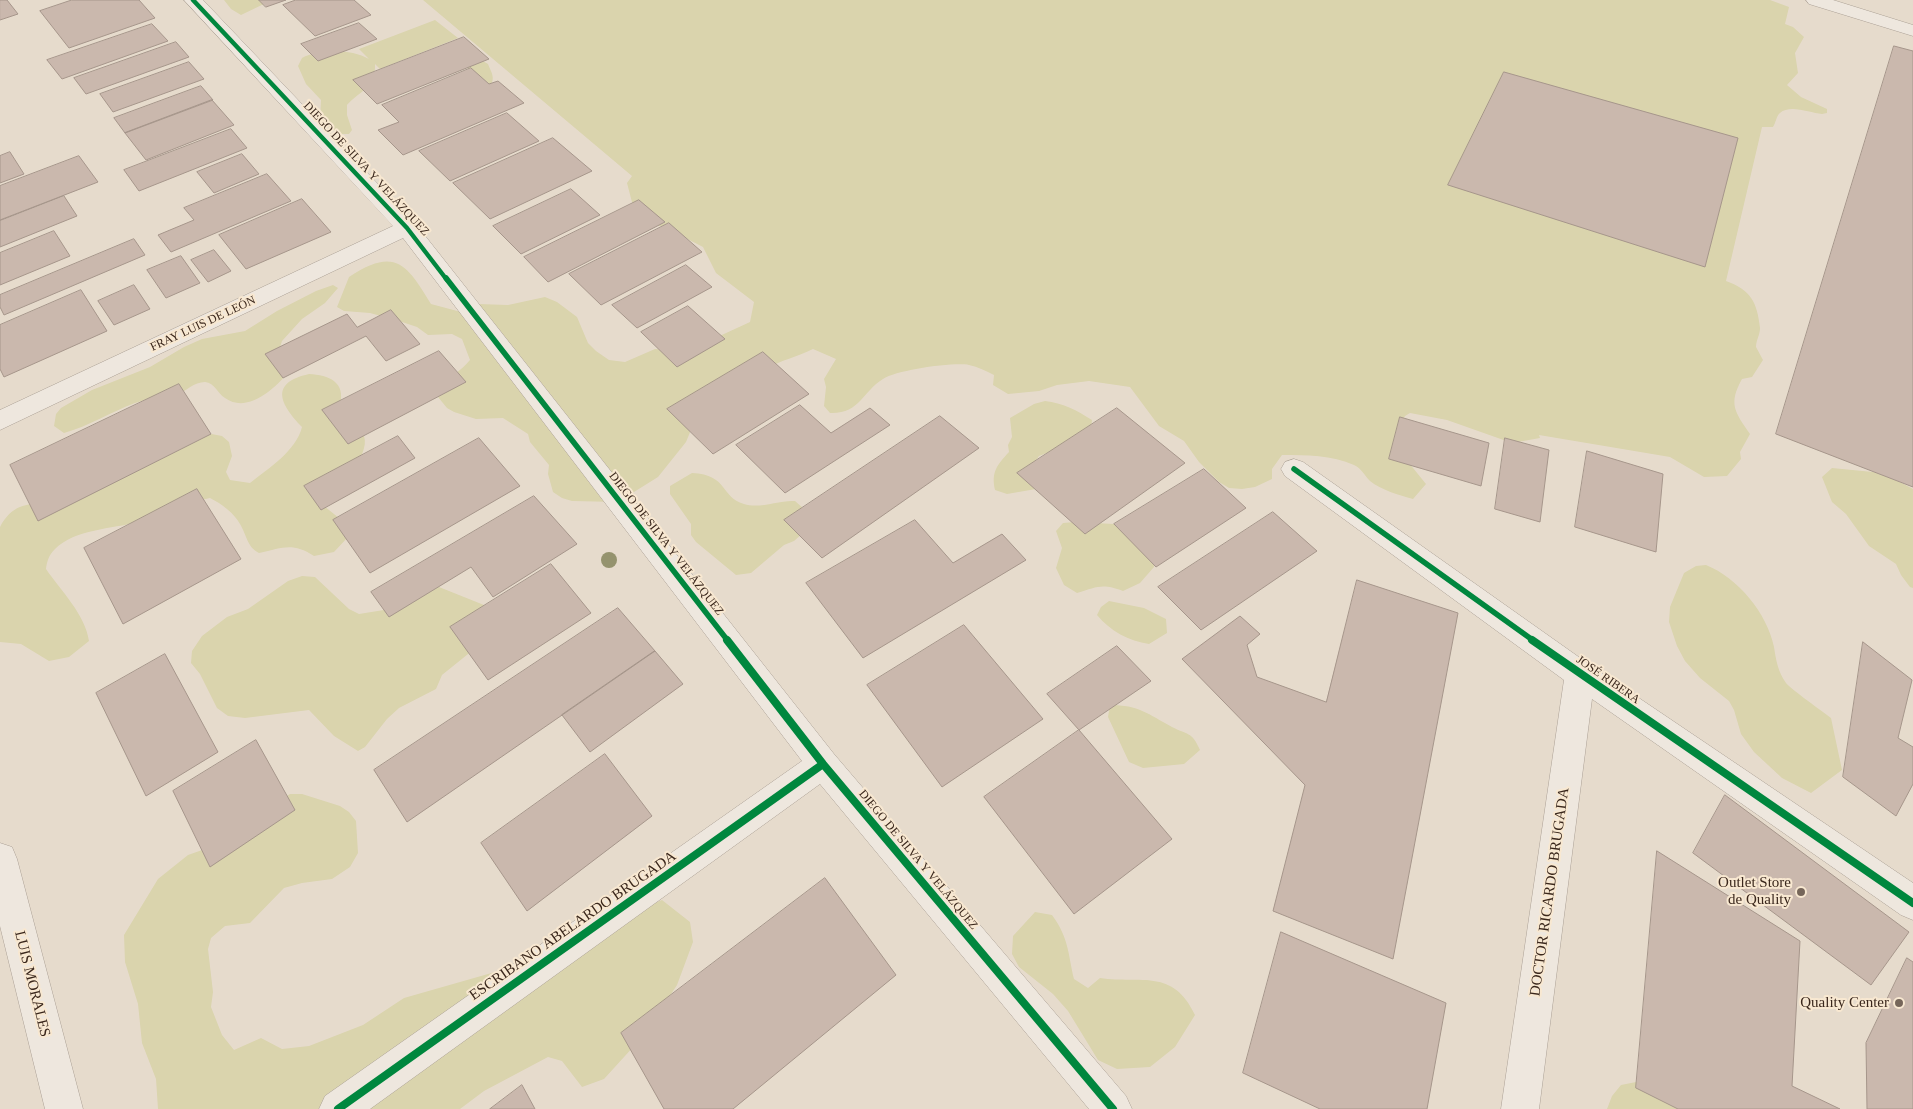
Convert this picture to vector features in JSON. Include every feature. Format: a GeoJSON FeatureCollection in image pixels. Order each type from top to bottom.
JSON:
{"type":"FeatureCollection","features":[{"type":"Feature","properties":{"kind":"street","name":"DIEGO DE SILVA Y VELÁZQUEZ"},"geometry":{"type":"LineString","coordinates":[[193,0],[407,228],[823,764],[1113,1109]]}},
{"type":"Feature","properties":{"kind":"street"},"geometry":{"type":"LineString","coordinates":[[1815,0],[1913,30]]}},
{"type":"Feature","properties":{"kind":"street","name":"FRAY LUIS DE LEÓN"},"geometry":{"type":"LineString","coordinates":[[0,421],[407,228]]}},
{"type":"Feature","properties":{"kind":"street","name":"JOSÉ RIBERA"},"geometry":{"type":"LineString","coordinates":[[1294,469],[1580,674],[1913,903]]}},
{"type":"Feature","properties":{"kind":"street","name":"DOCTOR RICARDO BRUGADA"},"geometry":{"type":"LineString","coordinates":[[1520,1109],[1580,674]]}},
{"type":"Feature","properties":{"kind":"street","name":"ESCRIBANO ABELARDO BRUGADA"},"geometry":{"type":"LineString","coordinates":[[338,1109],[823,764]]}},
{"type":"Feature","properties":{"kind":"street","name":"LUIS MORALES"},"geometry":{"type":"LineString","coordinates":[[0,859],[64,1109]]}},
{"type":"Feature","properties":{"kind":"shaded area"},"geometry":{"type":"Polygon","coordinates":[[[224,0],[264,0],[266,3],[241,15],[231,9],[224,0]]]}},
{"type":"Feature","properties":{"kind":"shaded area"},"geometry":{"type":"Polygon","coordinates":[[[423,0],[1770,0],[1789,7],[1785,24],[1793,27],[1804,37],[1795,53],[1798,73],[1787,85],[1801,97],[1827,109],[1827,113],[1822,114],[1795,109],[1784,110],[1779,114],[1773,127],[1762,127],[1726,281],[1741,288],[1755,304],[1760,328],[1756,347],[1763,360],[1752,377],[1742,379],[1735,395],[1734,402],[1737,414],[1750,434],[1740,452],[1741,459],[1727,476],[1704,477],[1670,457],[1539,435],[1540,438],[1512,443],[1447,420],[1410,413],[1405,416],[1401,423],[1409,463],[1426,484],[1413,499],[1379,487],[1354,465],[1328,457],[1282,455],[1272,469],[1272,479],[1255,487],[1229,488],[1219,482],[1199,462],[1184,441],[1159,426],[1130,387],[1089,381],[1057,385],[1039,391],[1008,394],[993,385],[994,375],[979,368],[961,364],[912,370],[890,376],[876,384],[860,401],[848,410],[830,413],[824,406],[826,387],[824,379],[836,359],[813,349],[766,369],[693,425],[686,442],[658,477],[618,502],[572,501],[562,498],[553,492],[548,474],[549,465],[530,442],[528,434],[503,418],[476,419],[454,412],[447,408],[438,397],[452,377],[470,360],[462,339],[452,334],[428,335],[417,327],[370,313],[344,311],[337,307],[349,277],[378,263],[389,262],[399,264],[415,279],[431,304],[461,312],[478,304],[508,305],[545,297],[557,302],[577,317],[588,343],[596,351],[609,360],[625,362],[655,349],[687,351],[750,322],[754,302],[716,273],[703,247],[664,227],[651,224],[633,206],[627,183],[632,176],[423,0]]]}},
{"type":"Feature","properties":{"kind":"shaded area"},"geometry":{"type":"Polygon","coordinates":[[[435,20],[458,38],[380,69],[375,64],[373,79],[366,89],[347,105],[347,115],[352,130],[349,134],[339,134],[320,120],[321,100],[306,84],[298,66],[302,58],[327,51],[336,51],[354,53],[369,59],[359,49],[435,20]]]}},
{"type":"Feature","properties":{"kind":"shaded area"},"geometry":{"type":"Polygon","coordinates":[[[481,60],[488,64],[492,72],[493,80],[490,86],[470,72],[466,66],[481,60]]]}},
{"type":"Feature","properties":{"kind":"shaded area"},"geometry":{"type":"Polygon","coordinates":[[[333,285],[338,288],[325,303],[302,319],[282,341],[280,347],[287,374],[259,398],[242,403],[233,402],[222,396],[211,384],[201,382],[177,395],[135,403],[64,433],[54,426],[56,414],[61,408],[92,390],[150,367],[202,339],[245,331],[277,311],[316,291],[333,285]]]}},
{"type":"Feature","properties":{"kind":"shaded area"},"geometry":{"type":"Polygon","coordinates":[[[309,374],[329,378],[338,385],[341,397],[340,405],[357,424],[364,436],[365,444],[358,463],[324,506],[339,518],[348,537],[334,552],[314,556],[300,549],[287,547],[259,553],[252,548],[240,524],[231,513],[210,498],[201,500],[138,522],[73,537],[63,542],[53,551],[46,569],[78,612],[87,631],[89,641],[69,657],[49,661],[21,644],[0,642],[0,527],[9,515],[19,507],[30,504],[66,503],[78,500],[201,432],[222,436],[229,442],[232,456],[226,472],[230,480],[250,483],[281,458],[299,436],[302,427],[288,410],[282,395],[283,389],[288,383],[309,374]]]}},
{"type":"Feature","properties":{"kind":"shaded area"},"geometry":{"type":"Polygon","coordinates":[[[1045,401],[1064,405],[1086,416],[1092,420],[1091,428],[1070,444],[1039,456],[1035,462],[1036,489],[1007,494],[995,490],[994,478],[996,469],[1009,452],[1008,445],[1012,437],[1010,418],[1034,404],[1045,401]]]}},
{"type":"Feature","properties":{"kind":"shaded area"},"geometry":{"type":"Polygon","coordinates":[[[1832,468],[1883,473],[1913,489],[1913,588],[1910,587],[1901,575],[1896,564],[1869,546],[1846,514],[1832,502],[1822,477],[1832,468]]]}},
{"type":"Feature","properties":{"kind":"shaded area"},"geometry":{"type":"Polygon","coordinates":[[[692,473],[712,478],[736,501],[744,504],[756,506],[795,501],[803,508],[802,534],[794,541],[784,545],[751,573],[736,575],[696,542],[691,535],[691,524],[670,494],[670,486],[692,473]]]}},
{"type":"Feature","properties":{"kind":"shaded area"},"geometry":{"type":"Polygon","coordinates":[[[1063,523],[1114,524],[1129,530],[1153,550],[1154,567],[1140,583],[1123,591],[1104,587],[1077,593],[1064,585],[1056,568],[1062,548],[1056,531],[1063,523]]]}},
{"type":"Feature","properties":{"kind":"shaded area"},"geometry":{"type":"Polygon","coordinates":[[[1706,565],[1718,571],[1740,588],[1758,610],[1770,634],[1778,666],[1786,683],[1831,718],[1842,770],[1811,793],[1782,778],[1754,752],[1741,734],[1734,710],[1729,701],[1700,678],[1685,661],[1677,646],[1669,622],[1670,607],[1684,573],[1696,566],[1706,565]]]}},
{"type":"Feature","properties":{"kind":"shaded area"},"geometry":{"type":"Polygon","coordinates":[[[302,576],[315,577],[349,609],[359,614],[390,609],[419,589],[439,587],[489,607],[478,646],[442,675],[436,689],[399,708],[387,719],[365,747],[358,751],[334,736],[309,710],[245,718],[228,716],[217,708],[200,674],[191,663],[192,651],[202,636],[227,617],[248,609],[288,581],[302,576]]]}},
{"type":"Feature","properties":{"kind":"shaded area"},"geometry":{"type":"Polygon","coordinates":[[[1109,601],[1144,608],[1166,619],[1167,633],[1149,644],[1120,634],[1097,615],[1101,607],[1109,601]]]}},
{"type":"Feature","properties":{"kind":"shaded area"},"geometry":{"type":"Polygon","coordinates":[[[1110,705],[1120,705],[1136,709],[1189,734],[1200,750],[1184,764],[1143,768],[1129,762],[1108,717],[1110,705]]]}},
{"type":"Feature","properties":{"kind":"shaded area"},"geometry":{"type":"Polygon","coordinates":[[[290,794],[302,794],[340,806],[349,812],[356,821],[358,853],[350,867],[332,879],[302,883],[284,888],[250,923],[225,926],[211,938],[208,949],[213,992],[211,1007],[222,1035],[234,1050],[261,1038],[282,1049],[309,1046],[363,1025],[404,998],[502,970],[551,945],[662,900],[690,922],[693,942],[677,985],[645,1034],[604,1079],[582,1087],[562,1061],[548,1057],[484,1091],[460,1109],[158,1109],[156,1079],[142,1043],[138,1004],[125,962],[124,935],[158,879],[188,855],[205,849],[290,794]]]}},
{"type":"Feature","properties":{"kind":"shaded area"},"geometry":{"type":"Polygon","coordinates":[[[1035,912],[1052,915],[1058,923],[1065,939],[1074,979],[1088,988],[1100,978],[1155,981],[1177,990],[1195,1015],[1175,1047],[1150,1067],[1117,1069],[1098,1060],[1068,1011],[1053,994],[1019,967],[1012,954],[1013,936],[1035,912]]]}},
{"type":"Feature","properties":{"kind":"shaded area"},"geometry":{"type":"Polygon","coordinates":[[[1636,1082],[1655,1089],[1680,1109],[1607,1109],[1612,1096],[1621,1085],[1636,1082]]]}},
{"type":"Feature","properties":{"kind":"building"},"geometry":{"type":"Polygon","coordinates":[[[0,0],[7,0],[18,14],[0,20],[0,0]]]}},
{"type":"Feature","properties":{"kind":"building"},"geometry":{"type":"Polygon","coordinates":[[[72,0],[139,0],[155,18],[69,48],[40,11],[72,0]]]}},
{"type":"Feature","properties":{"kind":"building"},"geometry":{"type":"Polygon","coordinates":[[[259,0],[286,0],[266,7],[259,0]]]}},
{"type":"Feature","properties":{"kind":"building"},"geometry":{"type":"Polygon","coordinates":[[[296,0],[354,0],[371,15],[315,36],[283,5],[296,0]]]}},
{"type":"Feature","properties":{"kind":"building"},"geometry":{"type":"Polygon","coordinates":[[[359,23],[377,39],[318,61],[301,44],[359,23]]]}},
{"type":"Feature","properties":{"kind":"building"},"geometry":{"type":"Polygon","coordinates":[[[152,24],[168,41],[62,79],[47,60],[152,24]]]}},
{"type":"Feature","properties":{"kind":"building"},"geometry":{"type":"Polygon","coordinates":[[[464,37],[489,59],[377,104],[353,80],[464,37]]]}},
{"type":"Feature","properties":{"kind":"building"},"geometry":{"type":"Polygon","coordinates":[[[176,42],[189,57],[86,94],[74,78],[176,42]]]}},
{"type":"Feature","properties":{"kind":"building"},"geometry":{"type":"Polygon","coordinates":[[[1894,46],[1913,51],[1913,487],[1776,434],[1894,46]]]}},
{"type":"Feature","properties":{"kind":"building"},"geometry":{"type":"Polygon","coordinates":[[[189,62],[204,79],[113,112],[100,94],[189,62]]]}},
{"type":"Feature","properties":{"kind":"building"},"geometry":{"type":"Polygon","coordinates":[[[471,68],[489,84],[498,81],[524,103],[403,155],[378,130],[399,122],[382,105],[471,68]]]}},
{"type":"Feature","properties":{"kind":"building"},"geometry":{"type":"Polygon","coordinates":[[[1504,72],[1738,138],[1705,267],[1448,185],[1504,72]]]}},
{"type":"Feature","properties":{"kind":"building"},"geometry":{"type":"Polygon","coordinates":[[[201,86],[213,100],[125,133],[114,118],[201,86]]]}},
{"type":"Feature","properties":{"kind":"building"},"geometry":{"type":"Polygon","coordinates":[[[212,100],[234,125],[146,160],[125,133],[212,100]]]}},
{"type":"Feature","properties":{"kind":"building"},"geometry":{"type":"Polygon","coordinates":[[[507,113],[539,141],[450,181],[419,151],[507,113]]]}},
{"type":"Feature","properties":{"kind":"building"},"geometry":{"type":"Polygon","coordinates":[[[231,129],[247,148],[139,191],[124,170],[231,129]]]}},
{"type":"Feature","properties":{"kind":"building"},"geometry":{"type":"Polygon","coordinates":[[[553,138],[592,171],[490,219],[453,183],[553,138]]]}},
{"type":"Feature","properties":{"kind":"building"},"geometry":{"type":"Polygon","coordinates":[[[10,152],[24,174],[0,183],[0,156],[10,152]]]}},
{"type":"Feature","properties":{"kind":"building"},"geometry":{"type":"Polygon","coordinates":[[[242,154],[259,174],[214,193],[197,172],[242,154]]]}},
{"type":"Feature","properties":{"kind":"building"},"geometry":{"type":"Polygon","coordinates":[[[79,156],[98,182],[0,220],[0,186],[79,156]]]}},
{"type":"Feature","properties":{"kind":"building"},"geometry":{"type":"Polygon","coordinates":[[[267,174],[291,201],[171,252],[158,235],[194,220],[184,208],[267,174]]]}},
{"type":"Feature","properties":{"kind":"building"},"geometry":{"type":"Polygon","coordinates":[[[571,189],[600,215],[521,254],[493,226],[571,189]]]}},
{"type":"Feature","properties":{"kind":"building"},"geometry":{"type":"Polygon","coordinates":[[[64,196],[77,216],[0,247],[0,221],[64,196]]]}},
{"type":"Feature","properties":{"kind":"building"},"geometry":{"type":"Polygon","coordinates":[[[302,199],[331,232],[246,269],[219,235],[302,199]]]}},
{"type":"Feature","properties":{"kind":"building"},"geometry":{"type":"Polygon","coordinates":[[[639,200],[665,222],[548,282],[524,257],[639,200]]]}},
{"type":"Feature","properties":{"kind":"building"},"geometry":{"type":"Polygon","coordinates":[[[669,223],[702,252],[601,305],[569,274],[669,223]]]}},
{"type":"Feature","properties":{"kind":"building"},"geometry":{"type":"Polygon","coordinates":[[[54,231],[70,256],[0,285],[0,253],[54,231]]]}},
{"type":"Feature","properties":{"kind":"building"},"geometry":{"type":"Polygon","coordinates":[[[134,239],[145,255],[4,315],[0,307],[0,295],[134,239]]]}},
{"type":"Feature","properties":{"kind":"building"},"geometry":{"type":"Polygon","coordinates":[[[214,250],[231,271],[208,282],[191,260],[214,250]]]}},
{"type":"Feature","properties":{"kind":"building"},"geometry":{"type":"Polygon","coordinates":[[[181,256],[200,283],[166,298],[147,270],[181,256]]]}},
{"type":"Feature","properties":{"kind":"building"},"geometry":{"type":"Polygon","coordinates":[[[686,265],[712,287],[637,328],[612,305],[686,265]]]}},
{"type":"Feature","properties":{"kind":"building"},"geometry":{"type":"Polygon","coordinates":[[[134,285],[150,309],[114,325],[98,301],[134,285]]]}},
{"type":"Feature","properties":{"kind":"building"},"geometry":{"type":"Polygon","coordinates":[[[81,290],[107,331],[4,377],[0,369],[0,325],[81,290]]]}},
{"type":"Feature","properties":{"kind":"building"},"geometry":{"type":"Polygon","coordinates":[[[688,306],[725,339],[677,367],[641,332],[688,306]]]}},
{"type":"Feature","properties":{"kind":"building"},"geometry":{"type":"Polygon","coordinates":[[[391,310],[420,344],[386,361],[366,336],[283,378],[265,354],[347,314],[357,327],[391,310]]]}},
{"type":"Feature","properties":{"kind":"building"},"geometry":{"type":"Polygon","coordinates":[[[439,351],[466,382],[348,444],[322,410],[439,351]]]}},
{"type":"Feature","properties":{"kind":"building"},"geometry":{"type":"Polygon","coordinates":[[[763,352],[809,394],[713,454],[667,409],[763,352]]]}},
{"type":"Feature","properties":{"kind":"building"},"geometry":{"type":"Polygon","coordinates":[[[179,384],[211,434],[38,521],[10,465],[179,384]]]}},
{"type":"Feature","properties":{"kind":"building"},"geometry":{"type":"Polygon","coordinates":[[[800,405],[831,433],[870,408],[890,425],[785,493],[736,445],[800,405]]]}},
{"type":"Feature","properties":{"kind":"building"},"geometry":{"type":"Polygon","coordinates":[[[1117,408],[1185,463],[1085,534],[1017,473],[1117,408]]]}},
{"type":"Feature","properties":{"kind":"building"},"geometry":{"type":"Polygon","coordinates":[[[940,416],[979,448],[822,558],[784,520],[940,416]]]}},
{"type":"Feature","properties":{"kind":"building"},"geometry":{"type":"Polygon","coordinates":[[[1400,417],[1489,443],[1481,486],[1389,459],[1400,417]]]}},
{"type":"Feature","properties":{"kind":"building"},"geometry":{"type":"Polygon","coordinates":[[[398,436],[415,458],[321,510],[304,486],[398,436]]]}},
{"type":"Feature","properties":{"kind":"building"},"geometry":{"type":"Polygon","coordinates":[[[479,438],[520,486],[370,573],[333,520],[479,438]]]}},
{"type":"Feature","properties":{"kind":"building"},"geometry":{"type":"Polygon","coordinates":[[[1505,438],[1549,450],[1540,522],[1495,509],[1505,438]]]}},
{"type":"Feature","properties":{"kind":"building"},"geometry":{"type":"Polygon","coordinates":[[[1587,451],[1663,474],[1656,552],[1575,527],[1587,451]]]}},
{"type":"Feature","properties":{"kind":"building"},"geometry":{"type":"Polygon","coordinates":[[[1204,469],[1246,508],[1156,567],[1114,524],[1204,469]]]}},
{"type":"Feature","properties":{"kind":"building"},"geometry":{"type":"Polygon","coordinates":[[[197,489],[241,559],[123,624],[84,548],[197,489]]]}},
{"type":"Feature","properties":{"kind":"building"},"geometry":{"type":"Polygon","coordinates":[[[534,496],[577,544],[493,597],[471,567],[389,617],[371,592],[534,496]]]}},
{"type":"Feature","properties":{"kind":"building"},"geometry":{"type":"Polygon","coordinates":[[[1273,512],[1317,551],[1201,630],[1158,587],[1273,512]]]}},
{"type":"Feature","properties":{"kind":"building"},"geometry":{"type":"Polygon","coordinates":[[[915,520],[953,563],[1002,534],[1026,560],[863,658],[806,583],[915,520]]]}},
{"type":"Feature","properties":{"kind":"building"},"geometry":{"type":"Polygon","coordinates":[[[551,564],[591,613],[488,680],[450,627],[551,564]]]}},
{"type":"Feature","properties":{"kind":"building"},"geometry":{"type":"Polygon","coordinates":[[[1357,580],[1458,613],[1393,959],[1273,911],[1305,785],[1182,659],[1240,616],[1260,634],[1247,645],[1257,677],[1326,702],[1357,580]]]}},
{"type":"Feature","properties":{"kind":"building"},"geometry":{"type":"Polygon","coordinates":[[[618,608],[655,651],[407,822],[374,770],[618,608]]]}},
{"type":"Feature","properties":{"kind":"building"},"geometry":{"type":"Polygon","coordinates":[[[964,625],[1043,719],[942,787],[867,685],[964,625]]]}},
{"type":"Feature","properties":{"kind":"building"},"geometry":{"type":"Polygon","coordinates":[[[1863,642],[1912,680],[1898,738],[1913,747],[1913,784],[1896,816],[1843,777],[1863,642]]]}},
{"type":"Feature","properties":{"kind":"building"},"geometry":{"type":"Polygon","coordinates":[[[1117,646],[1151,681],[1079,730],[1047,694],[1117,646]]]}},
{"type":"Feature","properties":{"kind":"building"},"geometry":{"type":"Polygon","coordinates":[[[655,651],[683,684],[590,752],[562,715],[655,651]]]}},
{"type":"Feature","properties":{"kind":"building"},"geometry":{"type":"Polygon","coordinates":[[[165,654],[218,752],[146,796],[96,693],[165,654]]]}},
{"type":"Feature","properties":{"kind":"building"},"geometry":{"type":"Polygon","coordinates":[[[1079,730],[1172,839],[1074,914],[984,797],[1079,730]]]}},
{"type":"Feature","properties":{"kind":"building"},"geometry":{"type":"Polygon","coordinates":[[[256,740],[295,810],[210,867],[173,791],[256,740]]]}},
{"type":"Feature","properties":{"kind":"building"},"geometry":{"type":"Polygon","coordinates":[[[605,754],[652,816],[527,911],[481,843],[605,754]]]}},
{"type":"Feature","properties":{"kind":"building","name":"Outlet Store de Quality"},"geometry":{"type":"Polygon","coordinates":[[[1725,795],[1909,932],[1871,985],[1693,853],[1725,795]]]}},
{"type":"Feature","properties":{"kind":"building"},"geometry":{"type":"Polygon","coordinates":[[[1657,851],[1800,941],[1792,1086],[1840,1109],[1678,1109],[1636,1088],[1657,851]]]}},
{"type":"Feature","properties":{"kind":"building"},"geometry":{"type":"Polygon","coordinates":[[[825,878],[896,975],[733,1109],[664,1109],[621,1033],[825,878]]]}},
{"type":"Feature","properties":{"kind":"building"},"geometry":{"type":"Polygon","coordinates":[[[1281,932],[1446,1003],[1427,1109],[1320,1109],[1243,1073],[1281,932]]]}},
{"type":"Feature","properties":{"kind":"building","name":"Quality Center"},"geometry":{"type":"Polygon","coordinates":[[[1907,958],[1913,962],[1913,1109],[1867,1109],[1866,1043],[1907,958]]]}},
{"type":"Feature","properties":{"kind":"building"},"geometry":{"type":"Polygon","coordinates":[[[522,1085],[535,1109],[490,1109],[522,1085]]]}},
{"type":"Feature","properties":{"kind":"cycle path"},"geometry":{"type":"LineString","coordinates":[[193,0],[407,228],[823,764],[1113,1109]]}},
{"type":"Feature","properties":{"kind":"cycle path"},"geometry":{"type":"LineString","coordinates":[[1294,469],[1580,674],[1913,903]]}},
{"type":"Feature","properties":{"kind":"cycle path"},"geometry":{"type":"LineString","coordinates":[[338,1109],[823,764]]}},
{"type":"Feature","properties":{"kind":"place","name":"Outlet Store de Quality"},"geometry":{"type":"Point","coordinates":[1801,892]}},
{"type":"Feature","properties":{"kind":"place","name":"Quality Center"},"geometry":{"type":"Point","coordinates":[1899,1003]}}]}
